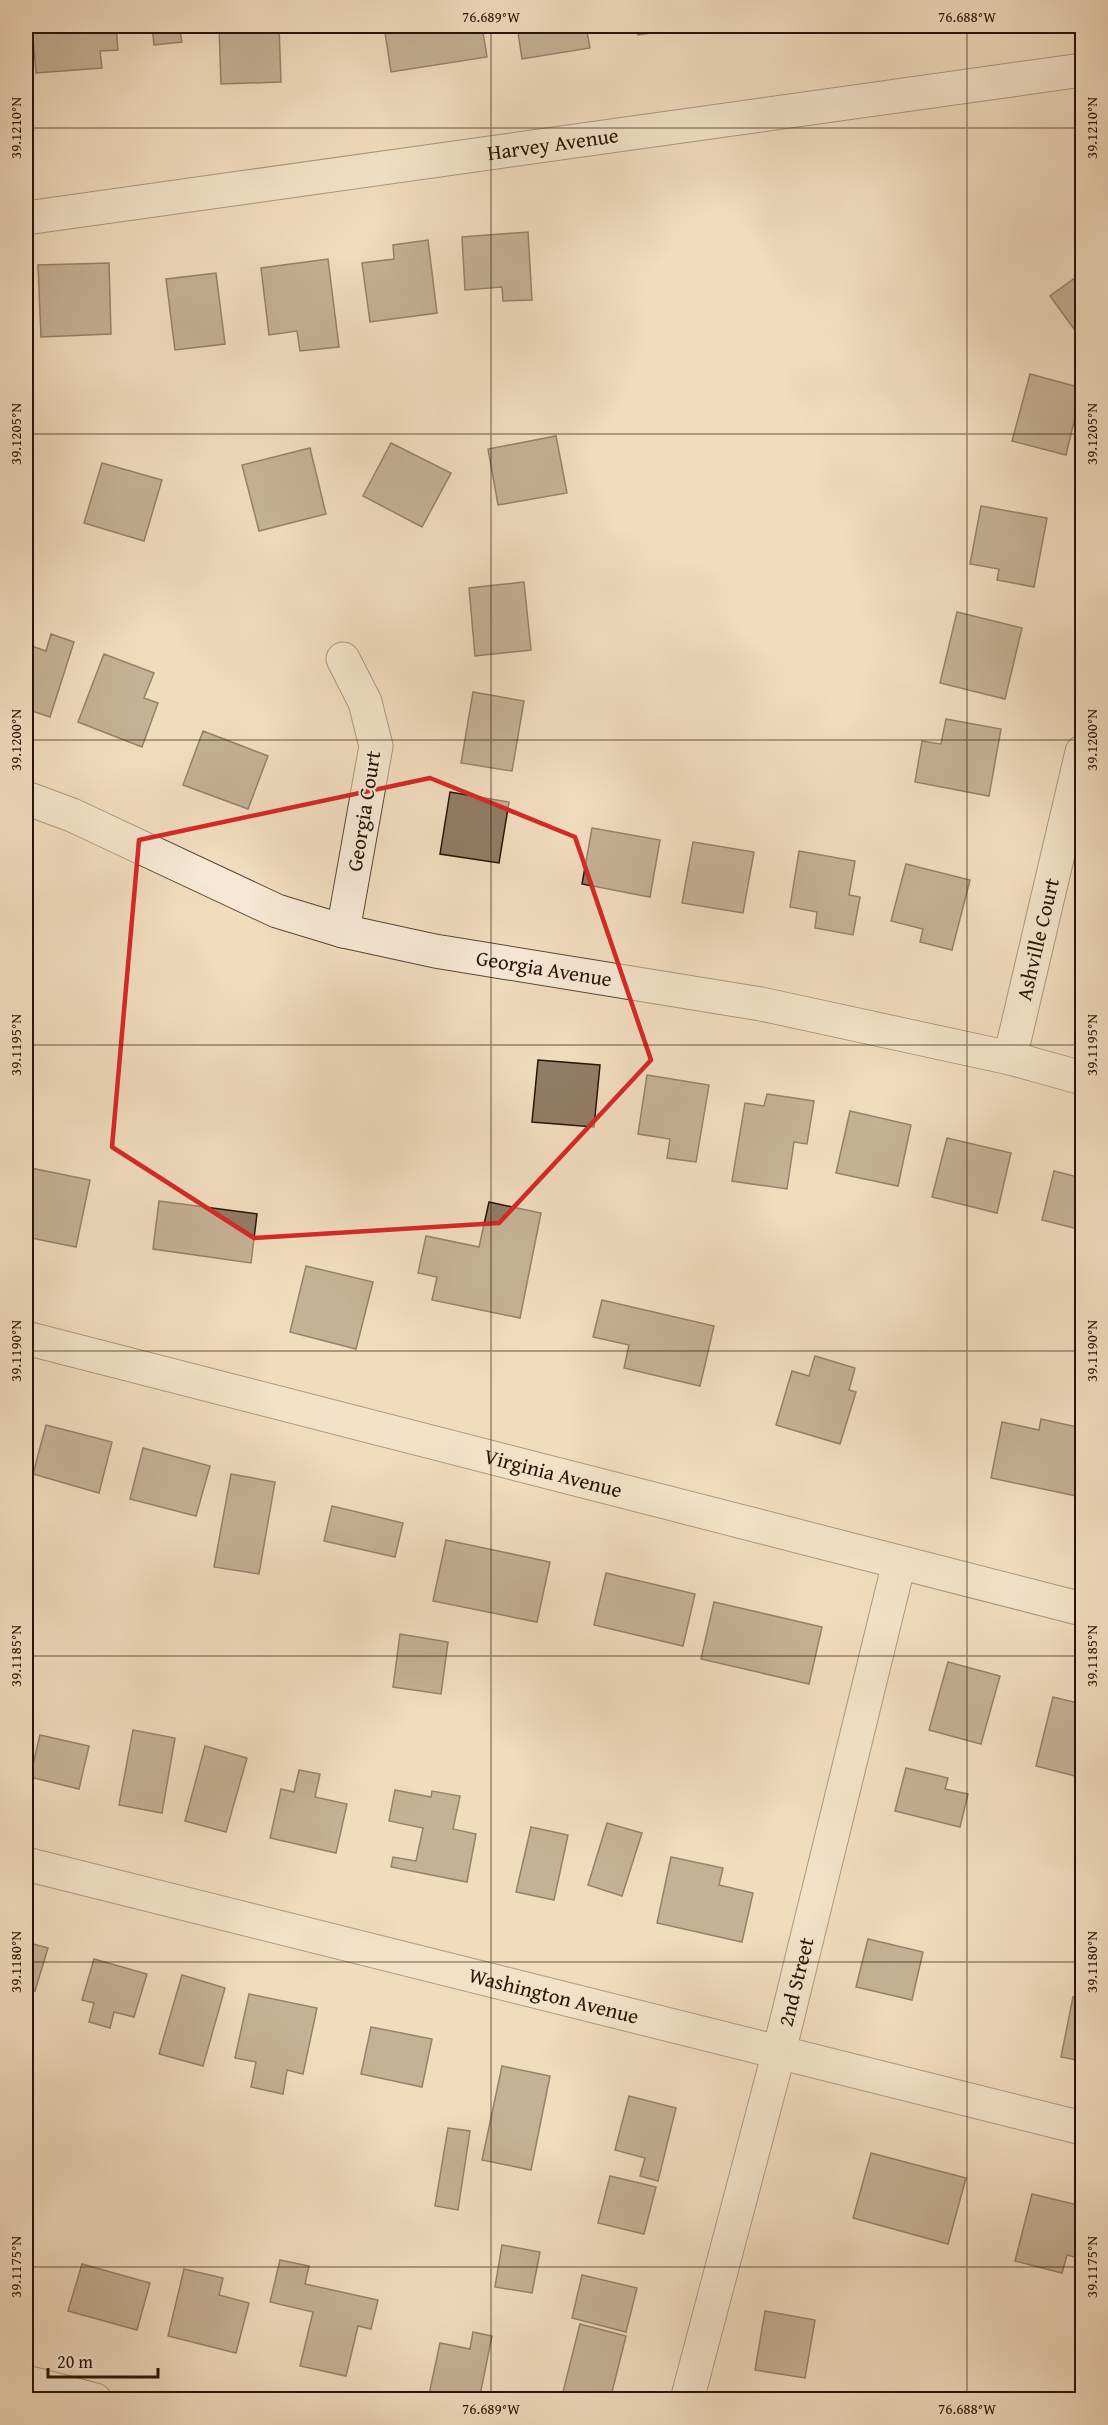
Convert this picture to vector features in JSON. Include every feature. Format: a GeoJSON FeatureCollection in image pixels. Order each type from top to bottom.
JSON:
{"type":"FeatureCollection","features":[{"type":"Feature","properties":{"kind":"street","name":"Harvey Avenue"},"geometry":{"type":"LineString","coordinates":[[26,218],[1083,70]]}},
{"type":"Feature","properties":{"kind":"street","name":"Georgia Court"},"geometry":{"type":"LineString","coordinates":[[342,660],[365,702],[376,746],[344,932]]}},
{"type":"Feature","properties":{"kind":"street","name":"Ashville Court"},"geometry":{"type":"LineString","coordinates":[[1010,1058],[1083,752]]}},
{"type":"Feature","properties":{"kind":"street","name":"Georgia Avenue"},"geometry":{"type":"LineString","coordinates":[[26,798],[72,815],[277,911],[344,932],[435,951],[761,1004],[1010,1058],[1083,1078]]}},
{"type":"Feature","properties":{"kind":"street","name":"Virginia Avenue"},"geometry":{"type":"LineString","coordinates":[[26,1338],[1083,1609]]}},
{"type":"Feature","properties":{"kind":"street","name":"2nd Street"},"geometry":{"type":"LineString","coordinates":[[687,2400],[779,2052],[899,1563]]}},
{"type":"Feature","properties":{"kind":"street","name":"Washington Avenue"},"geometry":{"type":"LineString","coordinates":[[26,1864],[1083,2128]]}},
{"type":"Feature","properties":{"kind":"street"},"geometry":{"type":"LineString","coordinates":[[26,2382],[95,2400]]}},
{"type":"Feature","properties":{"kind":"highlighted area"},"geometry":{"type":"Polygon","coordinates":[[[430,778],[575,837],[651,1060],[499,1223],[254,1238],[112,1147],[139,840],[430,778]]]}},
{"type":"Feature","properties":{"kind":"building"},"geometry":{"type":"Polygon","coordinates":[[[32,26],[116,26],[118,50],[100,51],[102,68],[36,73],[32,26]]]}},
{"type":"Feature","properties":{"kind":"building"},"geometry":{"type":"Polygon","coordinates":[[[152,26],[179,26],[182,42],[154,45],[152,26]]]}},
{"type":"Feature","properties":{"kind":"building"},"geometry":{"type":"Polygon","coordinates":[[[219,26],[279,26],[281,82],[221,84],[219,26]]]}},
{"type":"Feature","properties":{"kind":"building"},"geometry":{"type":"Polygon","coordinates":[[[384,26],[482,26],[487,57],[391,72],[384,26]]]}},
{"type":"Feature","properties":{"kind":"building"},"geometry":{"type":"Polygon","coordinates":[[[517,26],[586,26],[590,48],[522,59],[517,26]]]}},
{"type":"Feature","properties":{"kind":"building"},"geometry":{"type":"Polygon","coordinates":[[[636,26],[693,26],[693,27],[638,35],[636,26]]]}},
{"type":"Feature","properties":{"kind":"building"},"geometry":{"type":"Polygon","coordinates":[[[528,232],[532,300],[503,301],[502,287],[465,290],[462,237],[528,232]]]}},
{"type":"Feature","properties":{"kind":"building"},"geometry":{"type":"Polygon","coordinates":[[[428,240],[437,313],[370,322],[362,263],[394,259],[393,245],[428,240]]]}},
{"type":"Feature","properties":{"kind":"building"},"geometry":{"type":"Polygon","coordinates":[[[328,259],[339,347],[300,351],[297,331],[269,335],[261,268],[328,259]]]}},
{"type":"Feature","properties":{"kind":"building"},"geometry":{"type":"Polygon","coordinates":[[[109,263],[111,334],[41,337],[38,265],[109,263]]]}},
{"type":"Feature","properties":{"kind":"building"},"geometry":{"type":"Polygon","coordinates":[[[216,273],[225,344],[175,350],[166,279],[216,273]]]}},
{"type":"Feature","properties":{"kind":"building"},"geometry":{"type":"Polygon","coordinates":[[[1082,273],[1082,340],[1050,296],[1082,273]]]}},
{"type":"Feature","properties":{"kind":"building"},"geometry":{"type":"Polygon","coordinates":[[[1030,374],[1082,388],[1066,455],[1012,441],[1030,374]]]}},
{"type":"Feature","properties":{"kind":"building"},"geometry":{"type":"Polygon","coordinates":[[[556,436],[567,493],[498,505],[488,449],[556,436]]]}},
{"type":"Feature","properties":{"kind":"building"},"geometry":{"type":"Polygon","coordinates":[[[391,443],[451,473],[422,527],[363,496],[391,443]]]}},
{"type":"Feature","properties":{"kind":"building"},"geometry":{"type":"Polygon","coordinates":[[[310,448],[326,514],[259,531],[242,465],[310,448]]]}},
{"type":"Feature","properties":{"kind":"building"},"geometry":{"type":"Polygon","coordinates":[[[102,463],[162,480],[144,541],[84,523],[102,463]]]}},
{"type":"Feature","properties":{"kind":"building"},"geometry":{"type":"Polygon","coordinates":[[[981,506],[1047,518],[1034,587],[997,580],[999,569],[970,564],[981,506]]]}},
{"type":"Feature","properties":{"kind":"building"},"geometry":{"type":"Polygon","coordinates":[[[524,582],[531,650],[475,656],[469,588],[524,582]]]}},
{"type":"Feature","properties":{"kind":"building"},"geometry":{"type":"Polygon","coordinates":[[[957,612],[1022,628],[1005,699],[940,683],[957,612]]]}},
{"type":"Feature","properties":{"kind":"building"},"geometry":{"type":"Polygon","coordinates":[[[51,634],[74,642],[50,717],[26,709],[26,644],[46,651],[51,634]]]}},
{"type":"Feature","properties":{"kind":"building"},"geometry":{"type":"Polygon","coordinates":[[[104,654],[154,673],[144,698],[158,703],[142,747],[78,722],[104,654]]]}},
{"type":"Feature","properties":{"kind":"building"},"geometry":{"type":"Polygon","coordinates":[[[473,692],[524,701],[512,771],[461,763],[473,692]]]}},
{"type":"Feature","properties":{"kind":"building"},"geometry":{"type":"Polygon","coordinates":[[[946,719],[1001,729],[989,796],[915,782],[922,741],[941,744],[946,719]]]}},
{"type":"Feature","properties":{"kind":"building"},"geometry":{"type":"Polygon","coordinates":[[[203,731],[268,756],[248,809],[183,785],[203,731]]]}},
{"type":"Feature","properties":{"kind":"building"},"geometry":{"type":"Polygon","coordinates":[[[450,792],[509,802],[499,863],[440,854],[450,792]]]}},
{"type":"Feature","properties":{"kind":"building"},"geometry":{"type":"Polygon","coordinates":[[[592,828],[660,840],[650,897],[582,884],[592,828]]]}},
{"type":"Feature","properties":{"kind":"building"},"geometry":{"type":"Polygon","coordinates":[[[693,842],[754,852],[743,913],[682,903],[693,842]]]}},
{"type":"Feature","properties":{"kind":"building"},"geometry":{"type":"Polygon","coordinates":[[[799,851],[855,861],[849,895],[860,897],[853,935],[815,928],[817,912],[790,907],[799,851]]]}},
{"type":"Feature","properties":{"kind":"building"},"geometry":{"type":"Polygon","coordinates":[[[906,864],[970,880],[952,950],[920,942],[923,929],[891,921],[906,864]]]}},
{"type":"Feature","properties":{"kind":"building"},"geometry":{"type":"Polygon","coordinates":[[[538,1060],[600,1065],[594,1127],[532,1122],[538,1060]]]}},
{"type":"Feature","properties":{"kind":"building"},"geometry":{"type":"Polygon","coordinates":[[[647,1075],[709,1085],[696,1162],[667,1158],[670,1139],[638,1134],[647,1075]]]}},
{"type":"Feature","properties":{"kind":"building"},"geometry":{"type":"Polygon","coordinates":[[[767,1094],[814,1101],[807,1144],[794,1142],[787,1189],[732,1181],[745,1103],[764,1106],[767,1094]]]}},
{"type":"Feature","properties":{"kind":"building"},"geometry":{"type":"Polygon","coordinates":[[[850,1111],[911,1125],[898,1186],[836,1173],[850,1111]]]}},
{"type":"Feature","properties":{"kind":"building"},"geometry":{"type":"Polygon","coordinates":[[[947,1138],[1011,1153],[997,1213],[932,1197],[947,1138]]]}},
{"type":"Feature","properties":{"kind":"building"},"geometry":{"type":"Polygon","coordinates":[[[26,1167],[90,1180],[76,1247],[26,1237],[26,1167]]]}},
{"type":"Feature","properties":{"kind":"building"},"geometry":{"type":"Polygon","coordinates":[[[1054,1171],[1082,1178],[1082,1230],[1042,1220],[1054,1171]]]}},
{"type":"Feature","properties":{"kind":"building"},"geometry":{"type":"Polygon","coordinates":[[[159,1201],[257,1214],[251,1263],[153,1249],[159,1201]]]}},
{"type":"Feature","properties":{"kind":"building"},"geometry":{"type":"Polygon","coordinates":[[[489,1202],[541,1213],[520,1318],[432,1300],[437,1277],[418,1273],[426,1236],[479,1247],[489,1202]]]}},
{"type":"Feature","properties":{"kind":"building"},"geometry":{"type":"Polygon","coordinates":[[[306,1266],[373,1282],[356,1349],[290,1332],[306,1266]]]}},
{"type":"Feature","properties":{"kind":"building"},"geometry":{"type":"Polygon","coordinates":[[[602,1300],[714,1326],[700,1386],[624,1368],[629,1345],[593,1337],[602,1300]]]}},
{"type":"Feature","properties":{"kind":"building"},"geometry":{"type":"Polygon","coordinates":[[[815,1356],[855,1368],[849,1390],[856,1392],[840,1444],[776,1425],[792,1371],[809,1376],[815,1356]]]}},
{"type":"Feature","properties":{"kind":"building"},"geometry":{"type":"Polygon","coordinates":[[[1041,1419],[1082,1428],[1077,1457],[1082,1458],[1081,1497],[991,1478],[1002,1422],[1039,1430],[1041,1419]]]}},
{"type":"Feature","properties":{"kind":"building"},"geometry":{"type":"Polygon","coordinates":[[[46,1425],[112,1442],[99,1493],[33,1474],[46,1425]]]}},
{"type":"Feature","properties":{"kind":"building"},"geometry":{"type":"Polygon","coordinates":[[[143,1448],[210,1466],[196,1516],[130,1499],[143,1448]]]}},
{"type":"Feature","properties":{"kind":"building"},"geometry":{"type":"Polygon","coordinates":[[[231,1474],[275,1482],[259,1574],[214,1567],[231,1474]]]}},
{"type":"Feature","properties":{"kind":"building"},"geometry":{"type":"Polygon","coordinates":[[[332,1506],[403,1523],[395,1557],[324,1541],[332,1506]]]}},
{"type":"Feature","properties":{"kind":"building"},"geometry":{"type":"Polygon","coordinates":[[[446,1540],[550,1562],[537,1622],[433,1601],[446,1540]]]}},
{"type":"Feature","properties":{"kind":"building"},"geometry":{"type":"Polygon","coordinates":[[[606,1573],[695,1594],[683,1646],[594,1625],[606,1573]]]}},
{"type":"Feature","properties":{"kind":"building"},"geometry":{"type":"Polygon","coordinates":[[[714,1602],[822,1627],[809,1684],[701,1659],[714,1602]]]}},
{"type":"Feature","properties":{"kind":"building"},"geometry":{"type":"Polygon","coordinates":[[[400,1634],[448,1642],[441,1694],[393,1687],[400,1634]]]}},
{"type":"Feature","properties":{"kind":"building"},"geometry":{"type":"Polygon","coordinates":[[[948,1662],[1000,1676],[981,1744],[929,1730],[948,1662]]]}},
{"type":"Feature","properties":{"kind":"building"},"geometry":{"type":"Polygon","coordinates":[[[1053,1697],[1082,1704],[1082,1763],[1079,1777],[1036,1766],[1053,1697]]]}},
{"type":"Feature","properties":{"kind":"building"},"geometry":{"type":"Polygon","coordinates":[[[133,1730],[175,1738],[162,1813],[119,1805],[133,1730]]]}},
{"type":"Feature","properties":{"kind":"building"},"geometry":{"type":"Polygon","coordinates":[[[40,1735],[89,1746],[79,1789],[30,1777],[40,1735]]]}},
{"type":"Feature","properties":{"kind":"building"},"geometry":{"type":"Polygon","coordinates":[[[205,1746],[247,1758],[226,1832],[185,1821],[205,1746]]]}},
{"type":"Feature","properties":{"kind":"building"},"geometry":{"type":"Polygon","coordinates":[[[906,1768],[948,1778],[945,1789],[968,1794],[960,1827],[895,1811],[906,1768]]]}},
{"type":"Feature","properties":{"kind":"building"},"geometry":{"type":"Polygon","coordinates":[[[299,1770],[320,1774],[315,1797],[347,1804],[336,1853],[270,1838],[281,1789],[294,1792],[299,1770]]]}},
{"type":"Feature","properties":{"kind":"building"},"geometry":{"type":"Polygon","coordinates":[[[395,1790],[431,1797],[432,1791],[460,1796],[453,1829],[476,1834],[467,1882],[391,1867],[393,1857],[416,1861],[423,1828],[389,1821],[395,1790]]]}},
{"type":"Feature","properties":{"kind":"building"},"geometry":{"type":"Polygon","coordinates":[[[607,1823],[642,1833],[622,1896],[588,1885],[607,1823]]]}},
{"type":"Feature","properties":{"kind":"building"},"geometry":{"type":"Polygon","coordinates":[[[531,1827],[568,1835],[554,1900],[516,1892],[531,1827]]]}},
{"type":"Feature","properties":{"kind":"building"},"geometry":{"type":"Polygon","coordinates":[[[671,1857],[723,1868],[719,1885],[753,1893],[742,1942],[657,1923],[671,1857]]]}},
{"type":"Feature","properties":{"kind":"building"},"geometry":{"type":"Polygon","coordinates":[[[868,1939],[923,1952],[912,2000],[856,1987],[868,1939]]]}},
{"type":"Feature","properties":{"kind":"building"},"geometry":{"type":"Polygon","coordinates":[[[26,1942],[48,1948],[35,1991],[26,1988],[26,1942]]]}},
{"type":"Feature","properties":{"kind":"building"},"geometry":{"type":"Polygon","coordinates":[[[94,1959],[147,1974],[134,2017],[114,2012],[110,2028],[89,2022],[94,2003],[82,2000],[94,1959]]]}},
{"type":"Feature","properties":{"kind":"building"},"geometry":{"type":"Polygon","coordinates":[[[182,1975],[225,1988],[203,2066],[159,2054],[182,1975]]]}},
{"type":"Feature","properties":{"kind":"building"},"geometry":{"type":"Polygon","coordinates":[[[249,1994],[317,2008],[303,2074],[287,2070],[283,2094],[251,2087],[256,2062],[235,2058],[249,1994]]]}},
{"type":"Feature","properties":{"kind":"building"},"geometry":{"type":"Polygon","coordinates":[[[1073,1997],[1082,1999],[1082,2061],[1061,2057],[1073,1997]]]}},
{"type":"Feature","properties":{"kind":"building"},"geometry":{"type":"Polygon","coordinates":[[[371,2027],[432,2039],[422,2087],[361,2074],[371,2027]]]}},
{"type":"Feature","properties":{"kind":"building"},"geometry":{"type":"Polygon","coordinates":[[[502,2066],[550,2076],[531,2170],[482,2160],[502,2066]]]}},
{"type":"Feature","properties":{"kind":"building"},"geometry":{"type":"Polygon","coordinates":[[[629,2096],[676,2108],[658,2181],[640,2176],[645,2158],[615,2150],[629,2096]]]}},
{"type":"Feature","properties":{"kind":"building"},"geometry":{"type":"Polygon","coordinates":[[[448,2128],[470,2131],[458,2210],[435,2206],[448,2128]]]}},
{"type":"Feature","properties":{"kind":"building"},"geometry":{"type":"Polygon","coordinates":[[[871,2153],[966,2178],[948,2244],[853,2218],[871,2153]]]}},
{"type":"Feature","properties":{"kind":"building"},"geometry":{"type":"Polygon","coordinates":[[[610,2176],[656,2187],[644,2234],[598,2223],[610,2176]]]}},
{"type":"Feature","properties":{"kind":"building"},"geometry":{"type":"Polygon","coordinates":[[[1032,2194],[1082,2206],[1082,2259],[1067,2255],[1062,2273],[1015,2261],[1032,2194]]]}},
{"type":"Feature","properties":{"kind":"building"},"geometry":{"type":"Polygon","coordinates":[[[26,2239],[31,2240],[26,2264],[26,2239]]]}},
{"type":"Feature","properties":{"kind":"building"},"geometry":{"type":"Polygon","coordinates":[[[502,2245],[540,2252],[532,2293],[495,2287],[502,2245]]]}},
{"type":"Feature","properties":{"kind":"building"},"geometry":{"type":"Polygon","coordinates":[[[280,2260],[309,2266],[305,2284],[378,2300],[371,2329],[358,2326],[346,2376],[300,2366],[313,2312],[270,2302],[280,2260]]]}},
{"type":"Feature","properties":{"kind":"building"},"geometry":{"type":"Polygon","coordinates":[[[82,2264],[150,2283],[137,2330],[68,2311],[82,2264]]]}},
{"type":"Feature","properties":{"kind":"building"},"geometry":{"type":"Polygon","coordinates":[[[184,2269],[223,2278],[219,2295],[249,2303],[236,2353],[168,2336],[184,2269]]]}},
{"type":"Feature","properties":{"kind":"building"},"geometry":{"type":"Polygon","coordinates":[[[582,2275],[637,2288],[626,2332],[572,2318],[582,2275]]]}},
{"type":"Feature","properties":{"kind":"building"},"geometry":{"type":"Polygon","coordinates":[[[765,2311],[815,2320],[805,2378],[755,2370],[765,2311]]]}},
{"type":"Feature","properties":{"kind":"building"},"geometry":{"type":"Polygon","coordinates":[[[580,2324],[626,2336],[610,2400],[561,2400],[580,2324]]]}},
{"type":"Feature","properties":{"kind":"building"},"geometry":{"type":"Polygon","coordinates":[[[473,2332],[492,2336],[479,2400],[428,2399],[440,2343],[470,2349],[473,2332]]]}}]}
